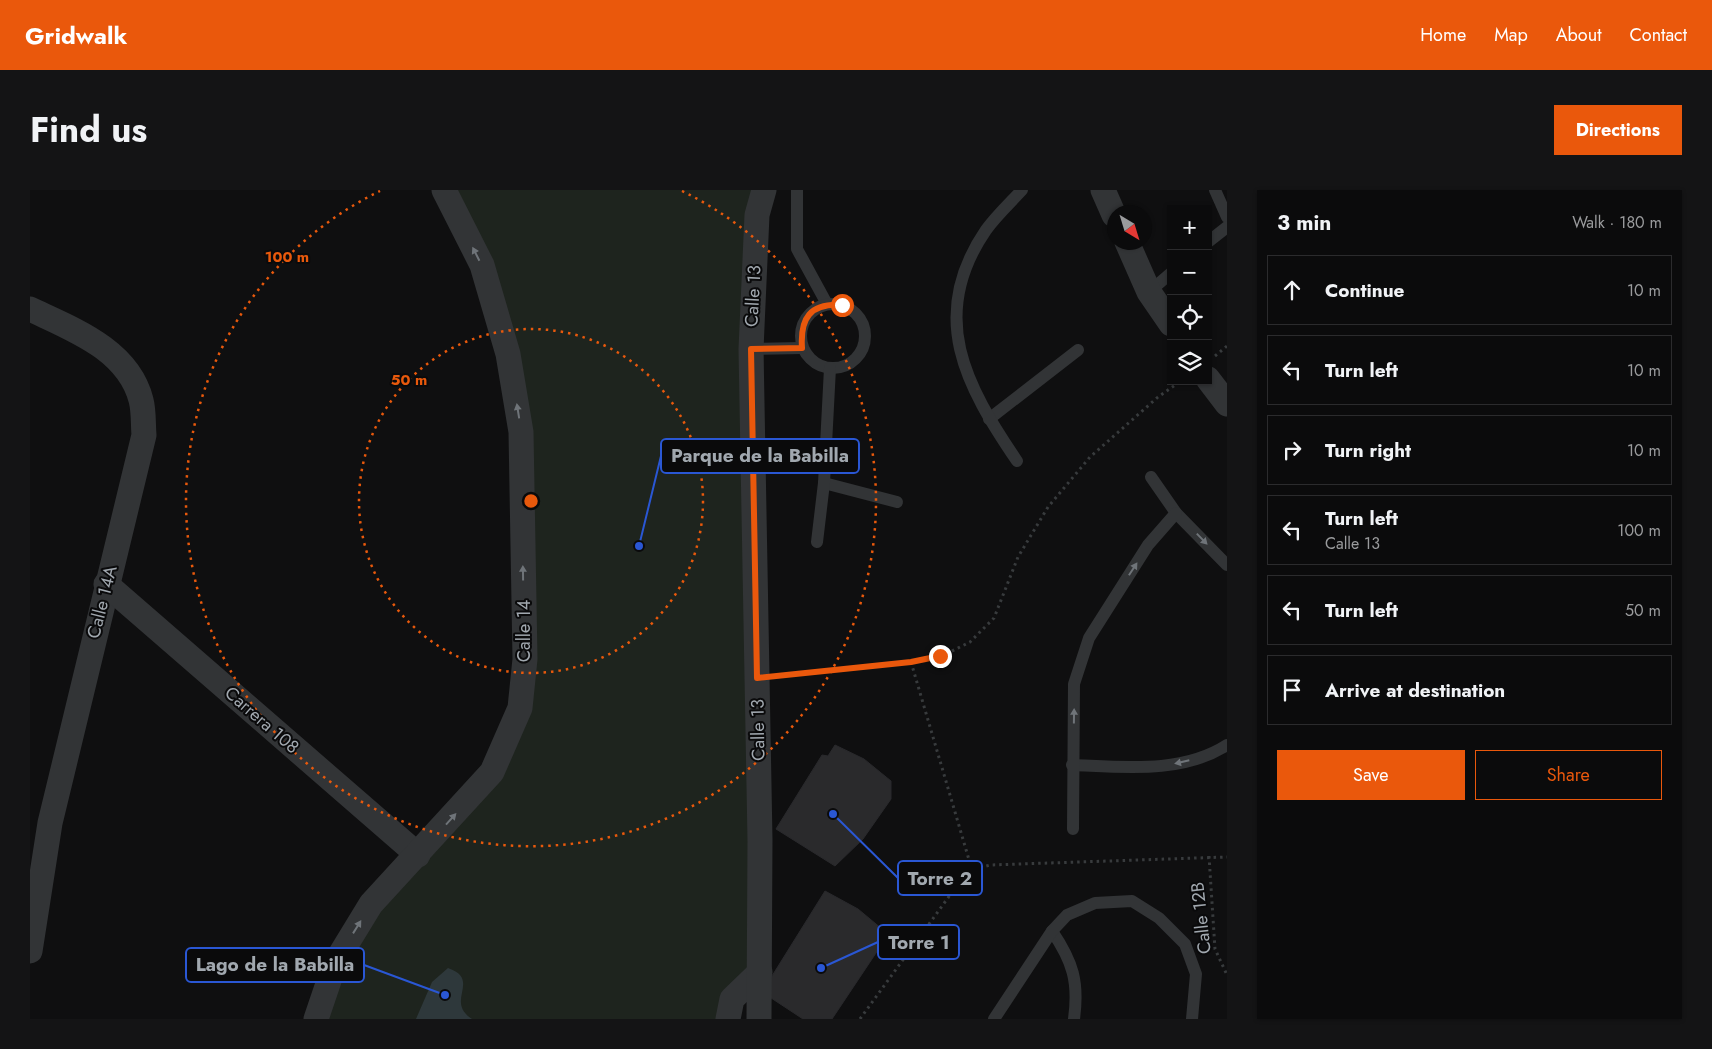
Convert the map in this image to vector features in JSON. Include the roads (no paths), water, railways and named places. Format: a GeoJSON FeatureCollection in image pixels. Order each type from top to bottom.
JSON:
{"type":"FeatureCollection","features":[{"type":"Feature","properties":{"kind":"street","name":"Calle 14"},"geometry":{"type":"LineString","coordinates":[[316,1019],[335,963],[371,904],[418,855],[492,772],[520,708],[525,660],[521,432],[508,354],[482,266],[444,190]]}},
{"type":"Feature","properties":{"kind":"street","name":"Calle 13"},"geometry":{"type":"LineString","coordinates":[[759,1019],[757,678],[751,349],[757,215],[764,190]]}},
{"type":"Feature","properties":{"kind":"street"},"geometry":{"type":"LineString","coordinates":[[1103,190],[1109,205]]}},
{"type":"Feature","properties":{"kind":"street"},"geometry":{"type":"LineString","coordinates":[[1131,250],[1149,292],[1167,318]]}},
{"type":"Feature","properties":{"kind":"street","name":"Calle 14A"},"geometry":{"type":"LineString","coordinates":[[30,308],[94,339],[127,371],[141,400],[144,435],[106,584],[50,823],[30,951]]}},
{"type":"Feature","properties":{"kind":"street"},"geometry":{"type":"LineString","coordinates":[[1212,384],[1227,404]]}},
{"type":"Feature","properties":{"kind":"street","name":"Carrera 108"},"geometry":{"type":"LineString","coordinates":[[106,584],[418,855]]}},
{"type":"Feature","properties":{"kind":"street"},"geometry":{"type":"LineString","coordinates":[[728,1019],[732,1000],[760,972]]}},
{"type":"Feature","properties":{"kind":"lane"},"geometry":{"type":"LineString","coordinates":[[797,190],[797,249],[827,304]]}},
{"type":"Feature","properties":{"kind":"lane"},"geometry":{"type":"LineString","coordinates":[[1017,461],[989,419],[970,384],[956,334],[958,301],[967,264],[986,229],[1022,190]]}},
{"type":"Feature","properties":{"kind":"lane"},"geometry":{"type":"LineString","coordinates":[[1215,190],[1227,217]]}},
{"type":"Feature","properties":{"kind":"lane"},"geometry":{"type":"LineString","coordinates":[[1212,239],[1227,227]]}},
{"type":"Feature","properties":{"kind":"lane"},"geometry":{"type":"LineString","coordinates":[[1149,292],[1167,276]]}},
{"type":"Feature","properties":{"kind":"lane"},"geometry":{"type":"LineString","coordinates":[[827,304],[842,305],[856,314],[863,327],[864,342],[858,356],[845,366],[830,368],[813,362],[802,348],[801,329],[810,313],[827,304]]}},
{"type":"Feature","properties":{"kind":"lane"},"geometry":{"type":"LineString","coordinates":[[751,349],[802,348]]}},
{"type":"Feature","properties":{"kind":"lane"},"geometry":{"type":"LineString","coordinates":[[989,419],[1078,350]]}},
{"type":"Feature","properties":{"kind":"lane"},"geometry":{"type":"LineString","coordinates":[[817,542],[824,483],[830,368]]}},
{"type":"Feature","properties":{"kind":"lane"},"geometry":{"type":"LineString","coordinates":[[1151,477],[1176,513],[1227,565]]}},
{"type":"Feature","properties":{"kind":"lane"},"geometry":{"type":"LineString","coordinates":[[824,483],[897,502]]}},
{"type":"Feature","properties":{"kind":"lane"},"geometry":{"type":"LineString","coordinates":[[1073,829],[1074,684],[1089,638],[1148,545],[1176,513]]}},
{"type":"Feature","properties":{"kind":"lane"},"geometry":{"type":"LineString","coordinates":[[1072,765],[1149,767],[1180,763],[1213,754],[1227,745]]}},
{"type":"Feature","properties":{"kind":"lane"},"geometry":{"type":"LineString","coordinates":[[994,1019],[1052,931],[1068,915],[1095,903],[1132,901],[1159,918],[1185,944],[1196,974],[1192,1019]]}},
{"type":"Feature","properties":{"kind":"lane"},"geometry":{"type":"LineString","coordinates":[[1052,931],[1068,955],[1076,981],[1074,1019]]}},
{"type":"Feature","properties":{"kind":"place","name":"Parque de la Babilla"},"geometry":{"type":"Point","coordinates":[639,546]}},
{"type":"Feature","properties":{"kind":"place","name":"Torre 2"},"geometry":{"type":"Point","coordinates":[833,814]}},
{"type":"Feature","properties":{"kind":"place","name":"Torre 1"},"geometry":{"type":"Point","coordinates":[821,968]}},
{"type":"Feature","properties":{"kind":"place","name":"Lago de la Babilla"},"geometry":{"type":"Point","coordinates":[445,995]}}]}
